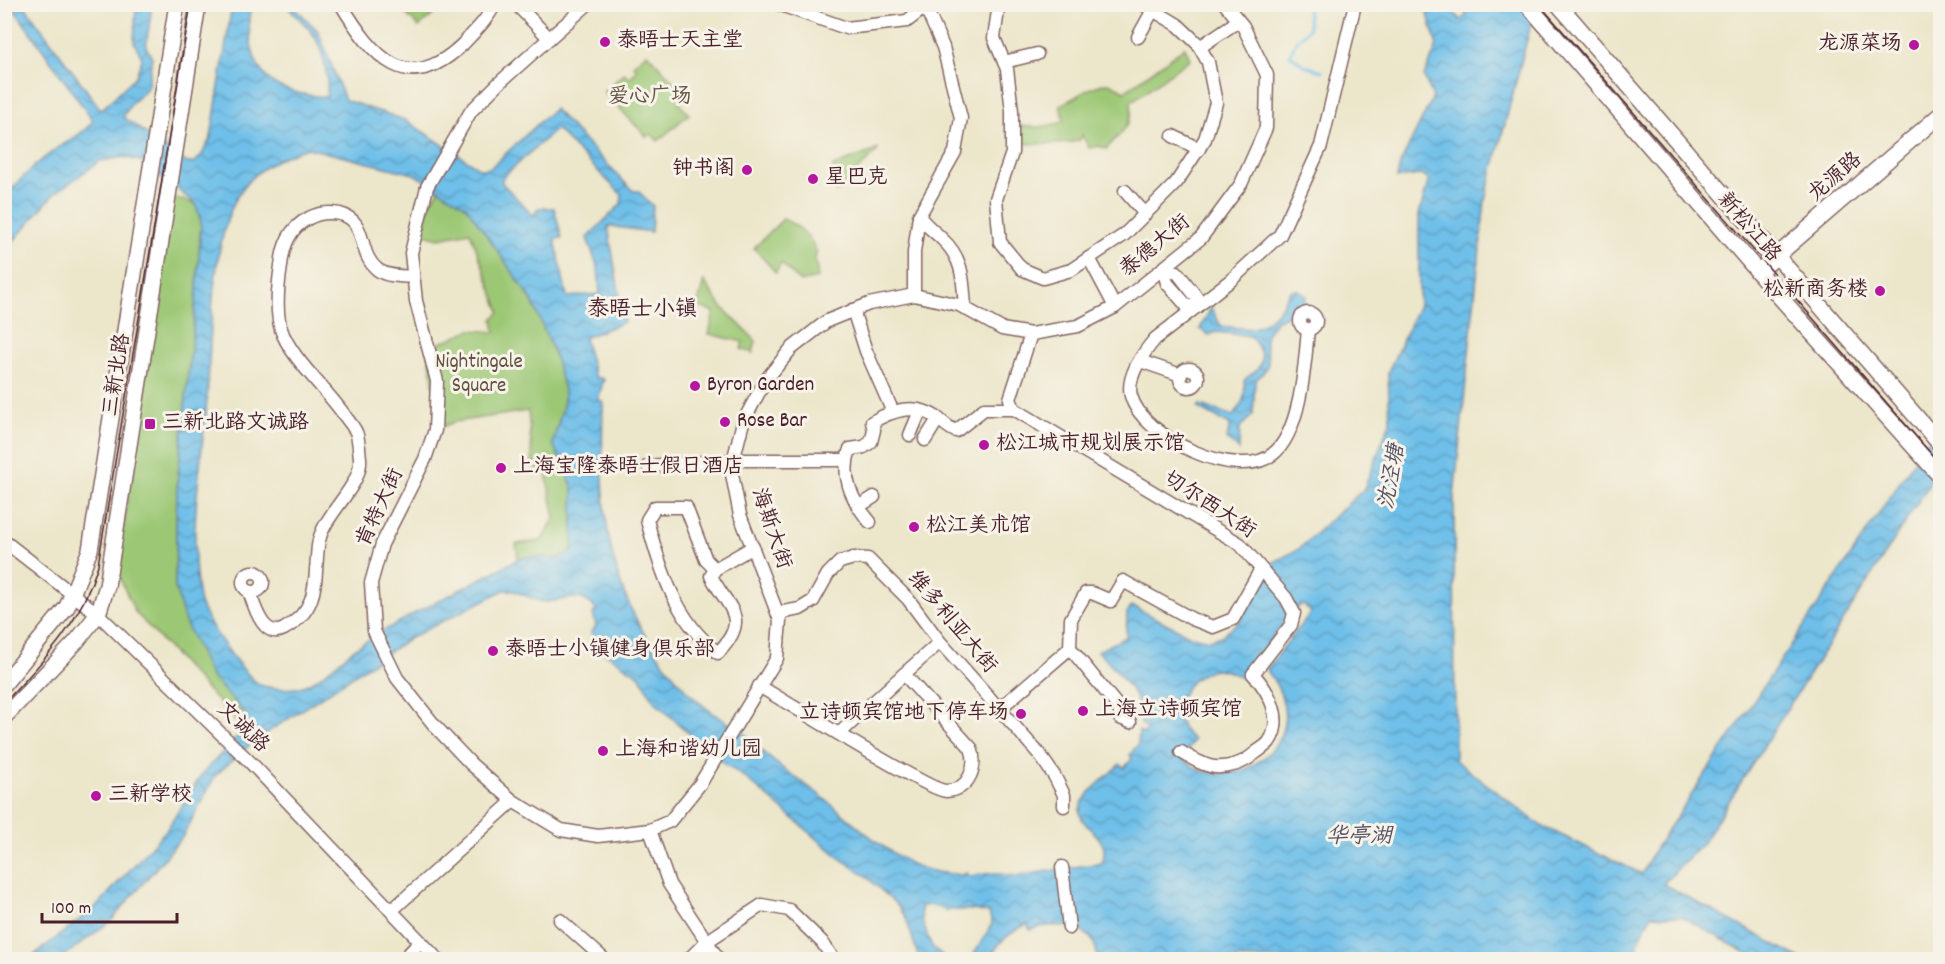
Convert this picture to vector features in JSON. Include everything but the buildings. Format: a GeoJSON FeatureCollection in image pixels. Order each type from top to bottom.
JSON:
{"type":"FeatureCollection","features":[{"type":"Feature","properties":{"kind":"main road","name":"三新北路"},"geometry":{"type":"LineString","coordinates":[[4,684],[56,625],[73,596],[90,550],[177,4]]}},
{"type":"Feature","properties":{"kind":"main road","name":"三新北路"},"geometry":{"type":"LineString","coordinates":[[4,717],[76,642],[98,614],[107,586],[198,4]]}},
{"type":"Feature","properties":{"kind":"main road","name":"新松江路"},"geometry":{"type":"LineString","coordinates":[[1558,4],[1936,439]]}},
{"type":"Feature","properties":{"kind":"main road","name":"新松江路"},"geometry":{"type":"LineString","coordinates":[[1532,10],[1758,272],[1939,474]]}},
{"type":"Feature","properties":{"kind":"main road","name":"龙源路"},"geometry":{"type":"LineString","coordinates":[[1758,272],[1941,115]]}},
{"type":"Feature","properties":{"kind":"street"},"geometry":{"type":"LineString","coordinates":[[341,4],[381,56],[404,70],[425,70],[437,64],[488,19],[495,4]]}},
{"type":"Feature","properties":{"kind":"street"},"geometry":{"type":"LineString","coordinates":[[516,4],[549,38],[588,4]]}},
{"type":"Feature","properties":{"kind":"street"},"geometry":{"type":"LineString","coordinates":[[778,4],[846,28],[907,21],[927,6],[943,47],[961,118],[955,152],[919,216],[914,252],[914,295]]}},
{"type":"Feature","properties":{"kind":"street"},"geometry":{"type":"LineString","coordinates":[[999,4],[994,38],[1004,62],[1012,111],[1012,153],[996,199],[1000,242],[1022,269],[1043,278],[1071,270],[1125,235],[1176,183],[1205,140],[1216,103],[1208,62],[1200,47],[1178,25],[1148,8],[1138,38]]}},
{"type":"Feature","properties":{"kind":"street","name":"泰德大街"},"geometry":{"type":"LineString","coordinates":[[1031,334],[1078,326],[1115,307],[1201,238],[1241,184],[1266,128],[1267,75],[1243,26],[1225,4]]}},
{"type":"Feature","properties":{"kind":"street"},"geometry":{"type":"LineString","coordinates":[[1308,329],[1305,366],[1292,424],[1274,454],[1253,463],[1206,457],[1184,448],[1158,430],[1141,412],[1131,396],[1132,378],[1155,339],[1197,307],[1280,235],[1321,146],[1355,4]]}},
{"type":"Feature","properties":{"kind":"street"},"geometry":{"type":"LineString","coordinates":[[1200,47],[1238,21]]}},
{"type":"Feature","properties":{"kind":"street","name":"肯特大街"},"geometry":{"type":"LineString","coordinates":[[549,38],[499,82],[471,111],[427,187],[411,253],[416,302],[437,381],[438,410],[425,459],[382,544],[371,583],[374,631],[397,678],[435,726],[471,764],[513,801],[561,830],[598,836],[651,830]]}},
{"type":"Feature","properties":{"kind":"street"},"geometry":{"type":"LineString","coordinates":[[1004,62],[1037,54]]}},
{"type":"Feature","properties":{"kind":"street"},"geometry":{"type":"LineString","coordinates":[[1173,136],[1199,149]]}},
{"type":"Feature","properties":{"kind":"street"},"geometry":{"type":"LineString","coordinates":[[1125,191],[1145,214]]}},
{"type":"Feature","properties":{"kind":"street"},"geometry":{"type":"LineString","coordinates":[[249,591],[263,624],[274,631],[280,631],[292,625],[313,601],[318,545],[327,520],[346,496],[360,462],[357,434],[325,389],[290,347],[281,329],[279,284],[283,244],[309,218],[330,212],[349,216],[358,223],[365,253],[378,270],[392,275],[413,277]]}},
{"type":"Feature","properties":{"kind":"street"},"geometry":{"type":"LineString","coordinates":[[919,216],[927,228],[943,239],[961,263],[965,308]]}},
{"type":"Feature","properties":{"kind":"street"},"geometry":{"type":"LineString","coordinates":[[1089,258],[1115,307]]}},
{"type":"Feature","properties":{"kind":"street"},"geometry":{"type":"LineString","coordinates":[[1163,268],[1167,283],[1187,306],[1197,307]]}},
{"type":"Feature","properties":{"kind":"street","name":"海斯大街"},"geometry":{"type":"LineString","coordinates":[[651,830],[670,821],[700,784],[735,722],[777,658],[780,620],[740,515],[731,469],[743,422],[765,381],[791,349],[827,321],[869,304],[914,295],[965,308],[1002,329],[1031,334]]}},
{"type":"Feature","properties":{"kind":"street"},"geometry":{"type":"LineString","coordinates":[[853,310],[866,351],[892,410]]}},
{"type":"Feature","properties":{"kind":"street"},"geometry":{"type":"LineString","coordinates":[[870,522],[848,489],[846,460],[850,449],[873,445],[872,422],[892,410],[920,411],[956,431],[984,409],[1014,409],[1010,399],[1031,334]]}},
{"type":"Feature","properties":{"kind":"street"},"geometry":{"type":"LineString","coordinates":[[1140,361],[1180,375]]}},
{"type":"Feature","properties":{"kind":"street","name":"切尔西大街"},"geometry":{"type":"LineString","coordinates":[[1014,409],[1240,544],[1286,598],[1294,613],[1291,625],[1252,674],[1266,688],[1274,709],[1274,728],[1269,742],[1250,758],[1228,767],[1212,767],[1181,752]]}},
{"type":"Feature","properties":{"kind":"street"},"geometry":{"type":"LineString","coordinates":[[910,435],[920,411]]}},
{"type":"Feature","properties":{"kind":"street"},"geometry":{"type":"LineString","coordinates":[[925,440],[938,419]]}},
{"type":"Feature","properties":{"kind":"street"},"geometry":{"type":"LineString","coordinates":[[648,466],[734,460],[846,460]]}},
{"type":"Feature","properties":{"kind":"street"},"geometry":{"type":"LineString","coordinates":[[858,507],[874,497]]}},
{"type":"Feature","properties":{"kind":"street"},"geometry":{"type":"LineString","coordinates":[[715,569],[706,560],[686,507],[655,507],[647,520],[663,578],[699,636],[718,654],[733,637],[736,620],[732,609],[711,576],[715,569],[753,547]]}},
{"type":"Feature","properties":{"kind":"street","name":"文诚路"},"geometry":{"type":"LineString","coordinates":[[4,541],[98,614],[251,763],[438,960]]}},
{"type":"Feature","properties":{"kind":"street","name":"维多利亚大街"},"geometry":{"type":"LineString","coordinates":[[778,613],[800,609],[813,601],[828,574],[840,562],[854,558],[868,559],[908,599],[940,642],[1040,755],[1064,795],[1064,806]]}},
{"type":"Feature","properties":{"kind":"street"},"geometry":{"type":"LineString","coordinates":[[1130,722],[1120,718],[1120,709],[1070,648],[1071,620],[1086,594],[1092,593],[1110,601],[1123,581],[1192,620],[1213,627],[1233,619],[1261,569]]}},
{"type":"Feature","properties":{"kind":"street"},"geometry":{"type":"LineString","coordinates":[[840,733],[940,642]]}},
{"type":"Feature","properties":{"kind":"street"},"geometry":{"type":"LineString","coordinates":[[998,710],[1070,648]]}},
{"type":"Feature","properties":{"kind":"street"},"geometry":{"type":"LineString","coordinates":[[759,686],[945,792],[960,788],[972,774],[976,760],[971,748],[904,674]]}},
{"type":"Feature","properties":{"kind":"street"},"geometry":{"type":"LineString","coordinates":[[391,911],[513,801]]}},
{"type":"Feature","properties":{"kind":"street"},"geometry":{"type":"LineString","coordinates":[[651,830],[669,884],[719,960]]}},
{"type":"Feature","properties":{"kind":"street"},"geometry":{"type":"LineString","coordinates":[[1062,867],[1069,928]]}},
{"type":"Feature","properties":{"kind":"street"},"geometry":{"type":"LineString","coordinates":[[688,960],[706,942],[762,906],[789,910],[822,942],[834,960]]}},
{"type":"Feature","properties":{"kind":"street"},"geometry":{"type":"LineString","coordinates":[[560,920],[605,960]]}},
{"type":"Feature","properties":{"kind":"street"},"geometry":{"type":"LineString","coordinates":[[403,960],[420,942]]}},
{"type":"Feature","properties":{"kind":"green space"},"geometry":{"type":"Polygon","coordinates":[[[397,5],[444,5],[419,27],[397,5]]]}},
{"type":"Feature","properties":{"kind":"green space"},"geometry":{"type":"Polygon","coordinates":[[[1185,47],[1190,59],[1131,102],[1129,122],[1106,149],[1099,146],[1089,148],[1082,135],[1080,140],[1065,143],[1020,144],[1019,126],[1040,127],[1064,122],[1060,105],[1101,84],[1109,83],[1125,91],[1185,47]]]}},
{"type":"Feature","properties":{"kind":"green space","name":"爱心广场"},"geometry":{"type":"Polygon","coordinates":[[[647,53],[687,96],[679,104],[689,114],[658,141],[651,134],[647,137],[604,92],[624,73],[630,78],[637,70],[633,65],[647,53]]]}},
{"type":"Feature","properties":{"kind":"green space"},"geometry":{"type":"Polygon","coordinates":[[[879,149],[836,192],[833,166],[879,149]]]}},
{"type":"Feature","properties":{"kind":"green space","name":"Nightingale Square"},"geometry":{"type":"Polygon","coordinates":[[[440,188],[466,205],[487,233],[532,301],[555,356],[564,390],[564,402],[553,444],[573,487],[573,549],[565,555],[552,558],[518,559],[516,544],[541,541],[555,518],[546,473],[533,467],[528,411],[454,422],[435,430],[437,410],[428,348],[470,330],[495,332],[493,319],[500,312],[470,232],[439,238],[424,234],[427,208],[440,188]]]}},
{"type":"Feature","properties":{"kind":"green space"},"geometry":{"type":"Polygon","coordinates":[[[170,196],[196,204],[201,222],[197,290],[177,485],[175,587],[211,676],[243,711],[236,721],[135,612],[117,572],[170,196]]]}},
{"type":"Feature","properties":{"kind":"green space"},"geometry":{"type":"Polygon","coordinates":[[[783,219],[795,225],[811,241],[817,253],[815,257],[818,278],[800,282],[781,263],[776,273],[754,248],[783,219]]]}},
{"type":"Feature","properties":{"kind":"green space"},"geometry":{"type":"Polygon","coordinates":[[[704,281],[721,306],[756,341],[753,353],[741,349],[743,342],[709,334],[714,312],[697,306],[704,281]]]}},
{"type":"Feature","properties":{"kind":"water"},"geometry":{"type":"Polygon","coordinates":[[[11,5],[24,5],[101,110],[136,76],[142,58],[134,42],[136,5],[152,5],[146,47],[152,57],[148,87],[131,104],[123,117],[187,163],[194,163],[201,156],[211,137],[232,5],[253,5],[249,20],[253,53],[265,76],[274,83],[297,93],[327,97],[326,73],[316,39],[286,5],[292,5],[318,31],[345,100],[405,120],[480,169],[490,168],[554,109],[633,191],[638,191],[653,206],[651,232],[608,226],[624,322],[584,338],[595,377],[604,379],[598,399],[603,402],[602,445],[606,521],[623,591],[639,624],[660,658],[694,698],[745,734],[771,759],[892,853],[918,867],[934,872],[962,875],[966,873],[969,876],[992,873],[1015,876],[1102,863],[1103,845],[1083,820],[1080,814],[1081,806],[1088,794],[1120,764],[1124,768],[1132,759],[1130,755],[1138,744],[1139,731],[1144,734],[1147,728],[1141,724],[1141,713],[1133,693],[1098,651],[1126,637],[1127,613],[1132,606],[1191,636],[1209,640],[1221,636],[1241,620],[1265,567],[1299,549],[1364,489],[1390,422],[1388,372],[1419,305],[1419,215],[1429,179],[1420,175],[1397,178],[1400,164],[1433,97],[1424,77],[1437,46],[1427,11],[1448,5],[1460,20],[1467,15],[1458,5],[1536,5],[1485,200],[1454,496],[1455,760],[1540,825],[1642,874],[1652,854],[1940,422],[1940,464],[1928,486],[1702,844],[1663,884],[1802,959],[1757,959],[1683,917],[1651,915],[1637,945],[1641,959],[1098,959],[1093,941],[1080,931],[1063,926],[1046,926],[1030,930],[1027,924],[1005,938],[990,959],[971,959],[992,924],[989,913],[973,910],[946,910],[929,905],[922,906],[921,910],[924,926],[932,946],[945,959],[919,959],[906,918],[897,905],[866,876],[841,859],[748,780],[710,753],[655,702],[639,675],[602,651],[591,633],[596,626],[593,613],[597,611],[590,603],[577,598],[540,601],[514,591],[504,590],[410,638],[253,742],[215,776],[183,836],[112,920],[60,959],[29,959],[98,905],[167,829],[202,774],[242,732],[248,717],[211,676],[185,622],[175,587],[177,485],[197,290],[201,222],[196,204],[140,161],[124,157],[100,161],[53,195],[5,251],[5,197],[35,165],[93,121],[11,5]],[[556,129],[502,178],[502,183],[534,216],[538,208],[554,208],[562,238],[555,239],[567,297],[600,294],[598,268],[587,238],[621,204],[622,195],[556,129]],[[308,148],[276,160],[250,180],[236,199],[227,220],[216,269],[213,296],[207,400],[195,525],[196,575],[202,608],[236,661],[255,681],[263,686],[283,689],[299,687],[311,682],[381,632],[518,559],[558,557],[573,549],[573,487],[553,444],[564,402],[564,390],[555,356],[532,300],[466,206],[414,174],[308,148]],[[1302,604],[1290,615],[1241,678],[1226,671],[1211,671],[1198,677],[1188,686],[1181,699],[1179,713],[1183,727],[1194,740],[1182,759],[1203,771],[1216,774],[1227,773],[1247,768],[1261,760],[1272,749],[1280,738],[1285,711],[1276,683],[1266,670],[1311,612],[1302,604]]]}},
{"type":"Feature","properties":{"kind":"water"},"geometry":{"type":"Polygon","coordinates":[[[1292,290],[1298,290],[1306,296],[1302,307],[1276,321],[1266,334],[1268,363],[1255,381],[1253,415],[1240,427],[1239,450],[1227,439],[1230,425],[1198,408],[1200,405],[1233,416],[1243,400],[1244,381],[1259,367],[1261,353],[1250,336],[1217,332],[1209,335],[1200,329],[1211,308],[1221,326],[1246,329],[1259,326],[1279,310],[1292,290]]]}},
{"type":"Feature","properties":{"kind":"waterway"},"geometry":{"type":"LineString","coordinates":[[1307,4],[1309,28],[1295,43],[1290,55],[1305,66],[1322,71]]}},
{"type":"Feature","properties":{"kind":"tram line"},"geometry":{"type":"LineString","coordinates":[[4,703],[60,640],[82,606],[98,565],[191,4]]}},
{"type":"Feature","properties":{"kind":"tram line"},"geometry":{"type":"LineString","coordinates":[[1539,4],[1940,464]]}},
{"type":"Feature","properties":{"kind":"place","name":"泰晤士天主堂"},"geometry":{"type":"Point","coordinates":[605,42]}},
{"type":"Feature","properties":{"kind":"place","name":"龙源菜场"},"geometry":{"type":"Point","coordinates":[1914,45]}},
{"type":"Feature","properties":{"kind":"place","name":"钟书阁"},"geometry":{"type":"Point","coordinates":[747,170]}},
{"type":"Feature","properties":{"kind":"place","name":"星巴克"},"geometry":{"type":"Point","coordinates":[813,179]}},
{"type":"Feature","properties":{"kind":"place","name":"松新商务楼"},"geometry":{"type":"Point","coordinates":[1880,291]}},
{"type":"Feature","properties":{"kind":"place","name":"Byron Garden"},"geometry":{"type":"Point","coordinates":[695,386]}},
{"type":"Feature","properties":{"kind":"place","name":"Rose Bar"},"geometry":{"type":"Point","coordinates":[725,422]}},
{"type":"Feature","properties":{"kind":"place","name":"三新北路文诚路"},"geometry":{"type":"Point","coordinates":[150,424]}},
{"type":"Feature","properties":{"kind":"place","name":"松江城市规划展示馆"},"geometry":{"type":"Point","coordinates":[984,445]}},
{"type":"Feature","properties":{"kind":"place","name":"上海宝隆泰晤士假日酒店"},"geometry":{"type":"Point","coordinates":[501,468]}},
{"type":"Feature","properties":{"kind":"place","name":"松江美术馆"},"geometry":{"type":"Point","coordinates":[914,527]}},
{"type":"Feature","properties":{"kind":"place","name":"泰晤士小镇健身俱乐部"},"geometry":{"type":"Point","coordinates":[493,651]}},
{"type":"Feature","properties":{"kind":"place","name":"上海立诗顿宾馆"},"geometry":{"type":"Point","coordinates":[1083,711]}},
{"type":"Feature","properties":{"kind":"place","name":"立诗顿宾馆地下停车场"},"geometry":{"type":"Point","coordinates":[1021,714]}},
{"type":"Feature","properties":{"kind":"place","name":"上海和谐幼儿园"},"geometry":{"type":"Point","coordinates":[603,751]}},
{"type":"Feature","properties":{"kind":"place","name":"三新学校"},"geometry":{"type":"Point","coordinates":[96,796]}},
{"type":"Feature","properties":{"kind":"district","name":"泰晤士小镇"},"geometry":{"type":"Point","coordinates":[642,310]}},
{"type":"Feature","properties":{"kind":"water label","name":"沈泾塘"},"geometry":{"type":"Point","coordinates":[1393,477]}},
{"type":"Feature","properties":{"kind":"water label","name":"华亭湖"},"geometry":{"type":"Point","coordinates":[1359,837]}}]}
